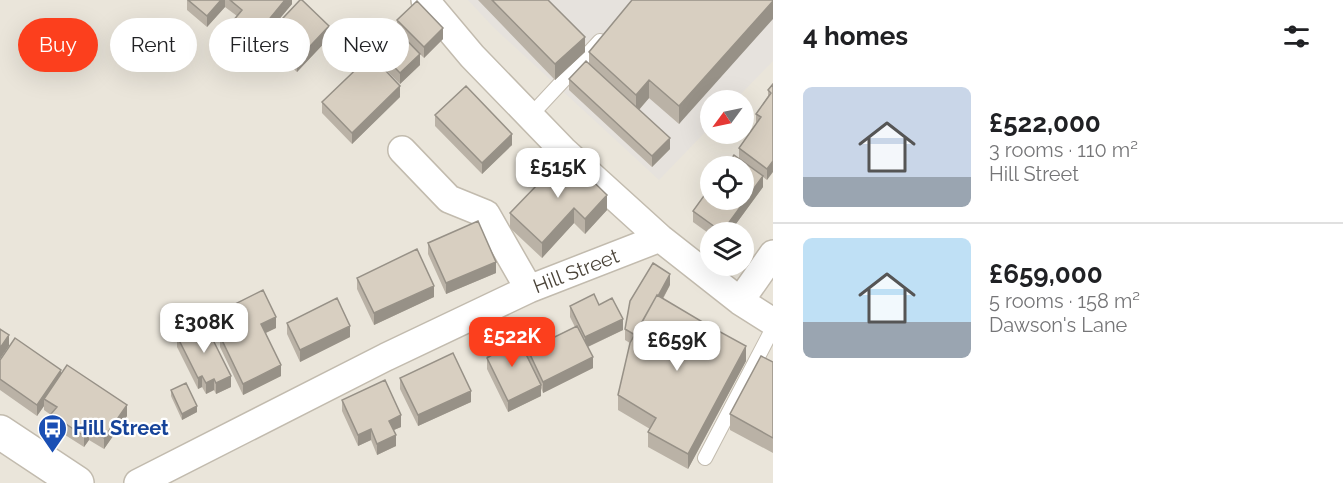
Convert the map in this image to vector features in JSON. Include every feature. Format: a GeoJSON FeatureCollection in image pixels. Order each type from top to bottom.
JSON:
{"type":"FeatureCollection","features":[{"type":"Feature","properties":{"kind":"street"},"geometry":{"type":"LineString","coordinates":[[425,0],[472,56],[563,150],[660,238],[740,302],[773,322]]}},
{"type":"Feature","properties":{"kind":"street"},"geometry":{"type":"LineString","coordinates":[[402,150],[449,199],[486,214],[529,289]]}},
{"type":"Feature","properties":{"kind":"street","name":"Hill Street"},"geometry":{"type":"LineString","coordinates":[[138,483],[386,357],[529,289],[660,238]]}},
{"type":"Feature","properties":{"kind":"street"},"geometry":{"type":"LineString","coordinates":[[740,302],[773,254]]}},
{"type":"Feature","properties":{"kind":"street"},"geometry":{"type":"LineString","coordinates":[[0,432],[77,483]]}},
{"type":"Feature","properties":{"kind":"lane"},"geometry":{"type":"LineString","coordinates":[[530,116],[609,31]]}},
{"type":"Feature","properties":{"kind":"lane"},"geometry":{"type":"LineString","coordinates":[[705,458],[773,328]]}},
{"type":"Feature","properties":{"kind":"shaded area"},"geometry":{"type":"Polygon","coordinates":[[[0,0],[773,0],[773,483],[0,483],[0,0]]]}},
{"type":"Feature","properties":{"kind":"shaded area"},"geometry":{"type":"Polygon","coordinates":[[[468,0],[773,0],[773,61],[745,90],[700,90],[700,137],[659,180],[493,27],[468,0]]]}},
{"type":"Feature","properties":{"kind":"building"},"geometry":{"type":"Polygon","coordinates":[[[188,0],[221,0],[207,16],[188,0]]]}},
{"type":"Feature","properties":{"kind":"building"},"geometry":{"type":"Polygon","coordinates":[[[230,0],[285,0],[270,18],[235,18],[242,10],[230,0]]]}},
{"type":"Feature","properties":{"kind":"building"},"geometry":{"type":"Polygon","coordinates":[[[302,0],[322,19],[322,33],[310,46],[310,18],[283,18],[302,0]]]}},
{"type":"Feature","properties":{"kind":"building"},"geometry":{"type":"Polygon","coordinates":[[[492,0],[548,0],[585,37],[555,64],[492,0]]]}},
{"type":"Feature","properties":{"kind":"building"},"geometry":{"type":"Polygon","coordinates":[[[632,0],[773,1],[679,106],[649,80],[636,95],[589,52],[632,0]]]}},
{"type":"Feature","properties":{"kind":"building"},"geometry":{"type":"Polygon","coordinates":[[[417,1],[443,28],[424,47],[409,32],[409,18],[399,18],[417,1]]]}},
{"type":"Feature","properties":{"kind":"building"},"geometry":{"type":"Polygon","coordinates":[[[409,43],[420,54],[409,64],[409,43]]]}},
{"type":"Feature","properties":{"kind":"building"},"geometry":{"type":"Polygon","coordinates":[[[586,61],[670,138],[652,156],[569,79],[586,61]]]}},
{"type":"Feature","properties":{"kind":"building"},"geometry":{"type":"Polygon","coordinates":[[[353,72],[387,72],[400,86],[352,133],[322,102],[353,72]]]}},
{"type":"Feature","properties":{"kind":"building"},"geometry":{"type":"Polygon","coordinates":[[[773,84],[773,161],[767,169],[754,159],[754,156],[750,156],[739,148],[742,144],[754,144],[754,127],[761,117],[756,114],[771,93],[768,90],[773,84]]]}},
{"type":"Feature","properties":{"kind":"building"},"geometry":{"type":"Polygon","coordinates":[[[466,86],[512,134],[482,163],[435,115],[466,86]]]}},
{"type":"Feature","properties":{"kind":"building"},"geometry":{"type":"Polygon","coordinates":[[[566,155],[607,195],[585,219],[574,208],[542,243],[510,213],[566,155]]]}},
{"type":"Feature","properties":{"kind":"building"},"geometry":{"type":"Polygon","coordinates":[[[754,169],[763,176],[754,188],[754,169]]]}},
{"type":"Feature","properties":{"kind":"building"},"geometry":{"type":"Polygon","coordinates":[[[700,201],[700,210],[738,210],[729,222],[708,222],[693,211],[700,201]]]}},
{"type":"Feature","properties":{"kind":"building"},"geometry":{"type":"Polygon","coordinates":[[[478,221],[496,262],[446,283],[428,243],[478,221]]]}},
{"type":"Feature","properties":{"kind":"building"},"geometry":{"type":"Polygon","coordinates":[[[417,249],[434,286],[374,313],[357,278],[417,249]]]}},
{"type":"Feature","properties":{"kind":"building"},"geometry":{"type":"Polygon","coordinates":[[[653,263],[670,274],[635,335],[625,329],[630,301],[653,263]]]}},
{"type":"Feature","properties":{"kind":"building"},"geometry":{"type":"Polygon","coordinates":[[[263,290],[276,317],[261,324],[281,365],[243,384],[220,336],[234,329],[225,309],[263,290]]]}},
{"type":"Feature","properties":{"kind":"building"},"geometry":{"type":"Polygon","coordinates":[[[594,294],[599,305],[612,298],[623,319],[585,337],[570,306],[594,294]]]}},
{"type":"Feature","properties":{"kind":"building"},"geometry":{"type":"Polygon","coordinates":[[[657,295],[706,324],[701,334],[711,339],[715,329],[746,346],[688,454],[648,432],[656,418],[618,395],[630,343],[657,295]]]}},
{"type":"Feature","properties":{"kind":"building"},"geometry":{"type":"Polygon","coordinates":[[[337,298],[350,326],[300,350],[287,323],[337,298]]]}},
{"type":"Feature","properties":{"kind":"building"},"geometry":{"type":"Polygon","coordinates":[[[204,322],[231,376],[216,383],[214,379],[206,383],[202,376],[198,378],[177,336],[204,322]]]}},
{"type":"Feature","properties":{"kind":"building"},"geometry":{"type":"Polygon","coordinates":[[[577,326],[593,357],[543,382],[528,350],[577,326]]]}},
{"type":"Feature","properties":{"kind":"building"},"geometry":{"type":"Polygon","coordinates":[[[0,329],[9,335],[0,348],[0,329]]]}},
{"type":"Feature","properties":{"kind":"building"},"geometry":{"type":"Polygon","coordinates":[[[506,335],[511,346],[520,342],[541,385],[508,401],[487,358],[492,355],[486,344],[506,335]]]}},
{"type":"Feature","properties":{"kind":"building"},"geometry":{"type":"Polygon","coordinates":[[[15,338],[61,370],[37,405],[0,379],[0,360],[15,338]]]}},
{"type":"Feature","properties":{"kind":"building"},"geometry":{"type":"Polygon","coordinates":[[[453,353],[471,391],[418,415],[400,378],[453,353]]]}},
{"type":"Feature","properties":{"kind":"building"},"geometry":{"type":"Polygon","coordinates":[[[761,356],[773,362],[773,438],[730,414],[761,356]]]}},
{"type":"Feature","properties":{"kind":"building"},"geometry":{"type":"Polygon","coordinates":[[[67,365],[127,405],[104,438],[89,428],[84,436],[51,414],[57,407],[44,399],[67,365]]]}},
{"type":"Feature","properties":{"kind":"building"},"geometry":{"type":"Polygon","coordinates":[[[385,380],[401,415],[389,421],[396,435],[377,444],[371,429],[358,435],[342,400],[385,380]]]}},
{"type":"Feature","properties":{"kind":"building"},"geometry":{"type":"Polygon","coordinates":[[[186,383],[197,406],[182,414],[171,390],[186,383]]]}},
{"type":"Feature","properties":{"kind":"place","name":"Hill Street"},"geometry":{"type":"Point","coordinates":[52,454]}}]}
